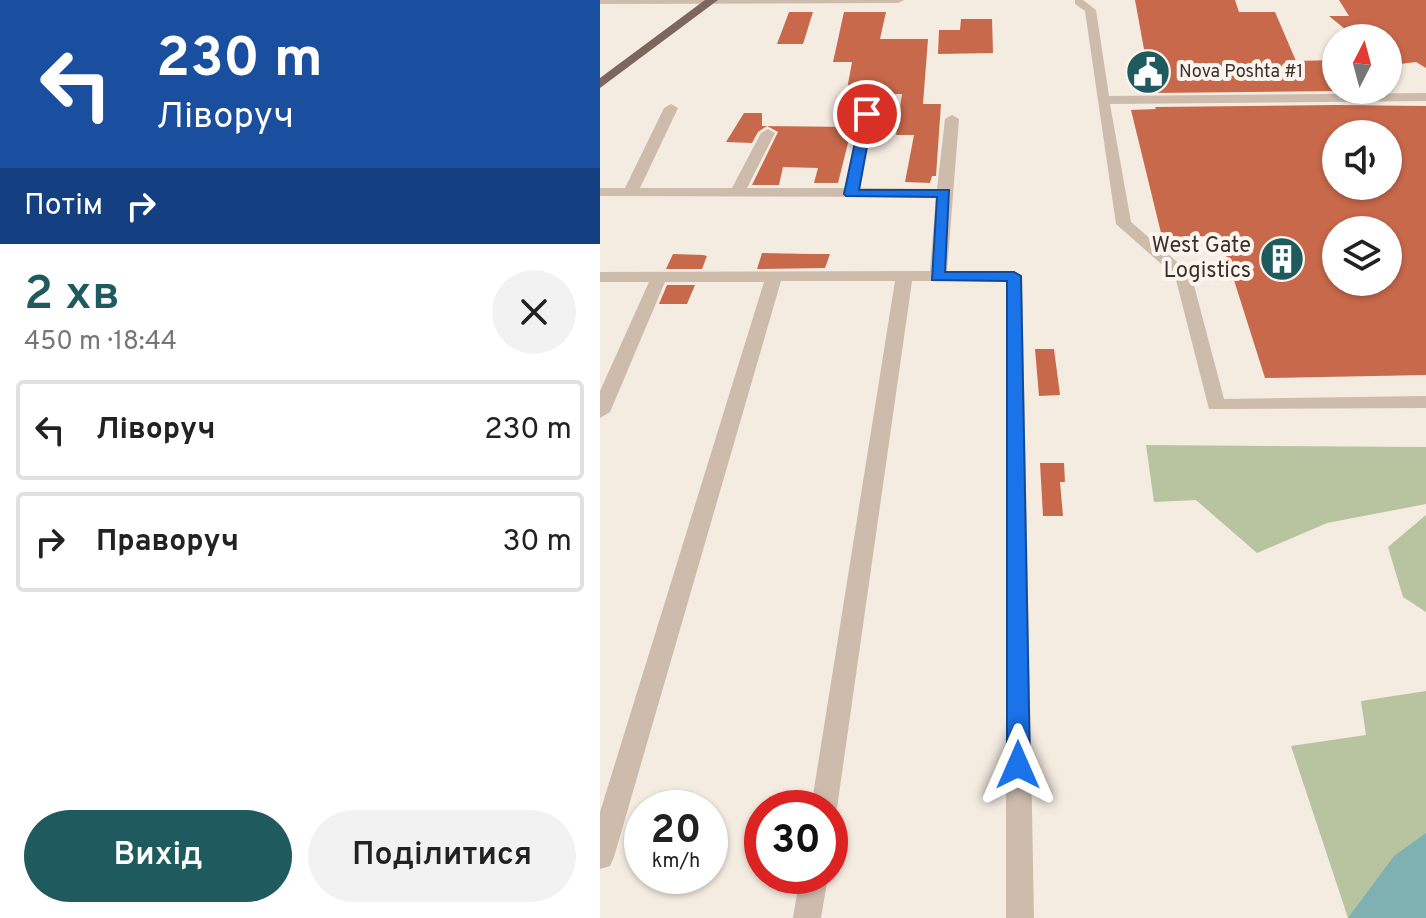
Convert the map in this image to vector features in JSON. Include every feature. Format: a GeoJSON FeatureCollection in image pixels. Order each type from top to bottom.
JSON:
{"type":"FeatureCollection","features":[{"type":"Feature","properties":{"kind":"main road"},"geometry":{"type":"LineString","coordinates":[[604,79],[712,1]]}},
{"type":"Feature","properties":{"kind":"street"},"geometry":{"type":"LineString","coordinates":[[600,1],[898,0]]}},
{"type":"Feature","properties":{"kind":"street"},"geometry":{"type":"LineString","coordinates":[[1078,1],[1090,10],[1124,224],[1183,274],[1216,405],[1426,402]]}},
{"type":"Feature","properties":{"kind":"street"},"geometry":{"type":"LineString","coordinates":[[1103,100],[1426,97]]}},
{"type":"Feature","properties":{"kind":"street"},"geometry":{"type":"LineString","coordinates":[[630,193],[671,108]]}},
{"type":"Feature","properties":{"kind":"street"},"geometry":{"type":"LineString","coordinates":[[851,194],[867,114]]}},
{"type":"Feature","properties":{"kind":"street"},"geometry":{"type":"LineString","coordinates":[[938,276],[952,119]]}},
{"type":"Feature","properties":{"kind":"street"},"geometry":{"type":"LineString","coordinates":[[737,193],[768,133]]}},
{"type":"Feature","properties":{"kind":"street"},"geometry":{"type":"LineString","coordinates":[[600,192],[944,193]]}},
{"type":"Feature","properties":{"kind":"street"},"geometry":{"type":"LineString","coordinates":[[600,277],[1014,276],[1020,918]]}},
{"type":"Feature","properties":{"kind":"street"},"geometry":{"type":"LineString","coordinates":[[600,412],[659,277]]}},
{"type":"Feature","properties":{"kind":"street"},"geometry":{"type":"LineString","coordinates":[[600,857],[774,277]]}},
{"type":"Feature","properties":{"kind":"street"},"geometry":{"type":"LineString","coordinates":[[827,790],[904,277]]}},
{"type":"Feature","properties":{"kind":"street"},"geometry":{"type":"LineString","coordinates":[[807,918],[811,894]]}},
{"type":"Feature","properties":{"kind":"green space"},"geometry":{"type":"Polygon","coordinates":[[[1146,445],[1426,447],[1426,504],[1327,523],[1257,553],[1196,500],[1154,502],[1146,445]]]}},
{"type":"Feature","properties":{"kind":"green space"},"geometry":{"type":"Polygon","coordinates":[[[1426,515],[1426,612],[1403,597],[1388,547],[1426,515]]]}},
{"type":"Feature","properties":{"kind":"green space"},"geometry":{"type":"Polygon","coordinates":[[[1426,691],[1426,918],[1348,918],[1291,746],[1366,735],[1361,701],[1426,691]]]}},
{"type":"Feature","properties":{"kind":"water"},"geometry":{"type":"Polygon","coordinates":[[[1426,833],[1426,918],[1348,918],[1394,856],[1426,833]]]}},
{"type":"Feature","properties":{"kind":"building"},"geometry":{"type":"Polygon","coordinates":[[[1135,0],[1235,0],[1239,12],[1275,12],[1296,61],[1322,60],[1322,91],[1152,93],[1135,0]]]}},
{"type":"Feature","properties":{"kind":"building"},"geometry":{"type":"Polygon","coordinates":[[[1339,0],[1426,0],[1426,68],[1416,62],[1402,64],[1402,24],[1339,24],[1329,16],[1349,16],[1339,0]]]}},
{"type":"Feature","properties":{"kind":"building"},"geometry":{"type":"Polygon","coordinates":[[[789,12],[813,12],[803,44],[777,44],[789,12]]]}},
{"type":"Feature","properties":{"kind":"building"},"geometry":{"type":"Polygon","coordinates":[[[844,12],[886,12],[880,39],[928,39],[923,104],[941,104],[936,176],[932,176],[930,183],[905,182],[914,135],[896,135],[902,94],[846,95],[852,62],[833,62],[844,12]]]}},
{"type":"Feature","properties":{"kind":"building"},"geometry":{"type":"Polygon","coordinates":[[[961,19],[992,19],[993,53],[938,54],[939,30],[960,30],[961,19]]]}},
{"type":"Feature","properties":{"kind":"building","name":"West Gate Logistics"},"geometry":{"type":"Polygon","coordinates":[[[1426,106],[1426,375],[1265,378],[1220,236],[1162,237],[1131,110],[1426,106]]]}},
{"type":"Feature","properties":{"kind":"building"},"geometry":{"type":"Polygon","coordinates":[[[744,113],[762,113],[762,126],[767,126],[758,132],[752,143],[726,142],[744,113]]]}},
{"type":"Feature","properties":{"kind":"building"},"geometry":{"type":"Polygon","coordinates":[[[767,126],[852,127],[838,183],[814,183],[818,168],[783,167],[779,185],[752,185],[778,132],[767,126]]]}},
{"type":"Feature","properties":{"kind":"building"},"geometry":{"type":"Polygon","coordinates":[[[762,253],[830,254],[825,268],[757,269],[762,253]]]}},
{"type":"Feature","properties":{"kind":"building"},"geometry":{"type":"Polygon","coordinates":[[[673,254],[707,256],[702,269],[666,269],[673,254]]]}},
{"type":"Feature","properties":{"kind":"building"},"geometry":{"type":"Polygon","coordinates":[[[667,285],[695,285],[687,304],[659,304],[667,285]]]}},
{"type":"Feature","properties":{"kind":"building"},"geometry":{"type":"Polygon","coordinates":[[[1035,349],[1054,349],[1060,395],[1039,396],[1035,349]]]}},
{"type":"Feature","properties":{"kind":"building"},"geometry":{"type":"Polygon","coordinates":[[[1040,463],[1064,463],[1065,482],[1060,482],[1063,516],[1043,516],[1040,463]]]}},
{"type":"Feature","properties":{"kind":"place","name":"Nova Poshta #1"},"geometry":{"type":"Point","coordinates":[1148,72]}},
{"type":"Feature","properties":{"kind":"place","name":"West Gate Logistics"},"geometry":{"type":"Point","coordinates":[1282,259]}},
{"type":"Feature","properties":{"kind":"route"},"geometry":{"type":"LineString","coordinates":[[867,114],[851,194],[944,193],[938,276],[1014,276],[1018,765]]}}]}
